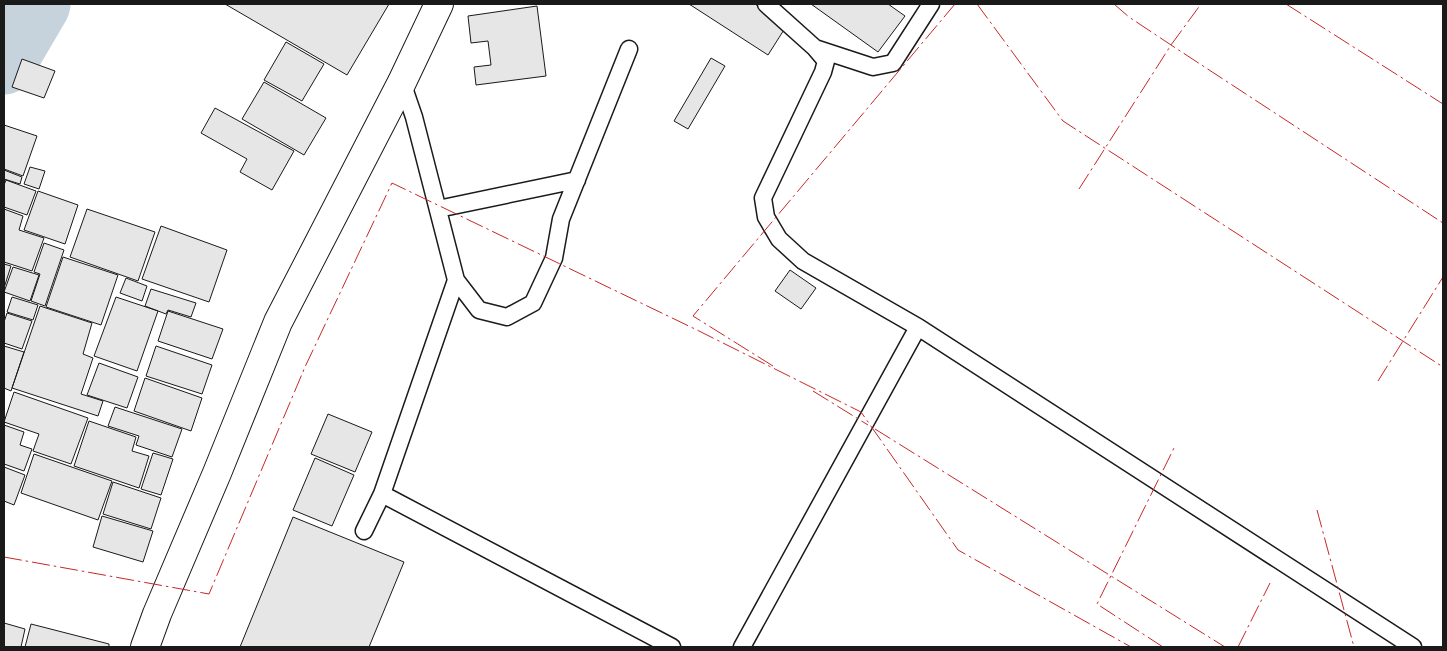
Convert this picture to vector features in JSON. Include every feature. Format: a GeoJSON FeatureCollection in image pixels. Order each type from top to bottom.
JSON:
{"type":"FeatureCollection","features":[{"type":"Feature","properties":{"kind":"street"},"geometry":{"type":"LineString","coordinates":[[145,647],[278,322],[402,82],[439,4]]}},
{"type":"Feature","properties":{"kind":"lane"},"geometry":{"type":"LineString","coordinates":[[766,4],[816,48],[826,61],[763,198],[766,216],[779,239],[803,261],[918,327],[1413,647]]}},
{"type":"Feature","properties":{"kind":"lane"},"geometry":{"type":"LineString","coordinates":[[816,48],[873,67],[893,63],[931,4]]}},
{"type":"Feature","properties":{"kind":"lane"},"geometry":{"type":"LineString","coordinates":[[402,82],[414,117],[456,280],[479,310],[507,317],[533,303],[554,258],[561,219],[629,49]]}},
{"type":"Feature","properties":{"kind":"lane"},"geometry":{"type":"LineString","coordinates":[[438,209],[577,180]]}},
{"type":"Feature","properties":{"kind":"lane"},"geometry":{"type":"LineString","coordinates":[[364,531],[382,494],[456,280]]}},
{"type":"Feature","properties":{"kind":"lane"},"geometry":{"type":"LineString","coordinates":[[742,647],[918,327]]}},
{"type":"Feature","properties":{"kind":"lane"},"geometry":{"type":"LineString","coordinates":[[382,494],[672,647]]}},
{"type":"Feature","properties":{"kind":"building"},"geometry":{"type":"Polygon","coordinates":[[[225,4],[389,4],[347,75],[225,4]]]}},
{"type":"Feature","properties":{"kind":"building"},"geometry":{"type":"Polygon","coordinates":[[[689,4],[755,4],[787,25],[768,55],[689,4]]]}},
{"type":"Feature","properties":{"kind":"building"},"geometry":{"type":"Polygon","coordinates":[[[811,4],[888,4],[905,16],[878,52],[811,4]]]}},
{"type":"Feature","properties":{"kind":"building"},"geometry":{"type":"Polygon","coordinates":[[[537,6],[546,76],[476,85],[474,67],[491,65],[488,41],[471,43],[468,16],[537,6]]]}},
{"type":"Feature","properties":{"kind":"building"},"geometry":{"type":"Polygon","coordinates":[[[286,42],[324,64],[302,101],[264,80],[286,42]]]}},
{"type":"Feature","properties":{"kind":"building"},"geometry":{"type":"Polygon","coordinates":[[[711,58],[725,66],[688,129],[674,121],[711,58]]]}},
{"type":"Feature","properties":{"kind":"building"},"geometry":{"type":"Polygon","coordinates":[[[22,59],[55,71],[44,98],[12,87],[22,59]]]}},
{"type":"Feature","properties":{"kind":"building"},"geometry":{"type":"Polygon","coordinates":[[[264,82],[326,118],[304,155],[242,119],[264,82]]]}},
{"type":"Feature","properties":{"kind":"building"},"geometry":{"type":"Polygon","coordinates":[[[215,108],[294,151],[272,190],[240,172],[247,159],[201,133],[215,108]]]}},
{"type":"Feature","properties":{"kind":"building"},"geometry":{"type":"Polygon","coordinates":[[[4,125],[37,136],[23,176],[4,169],[4,125]]]}},
{"type":"Feature","properties":{"kind":"building"},"geometry":{"type":"Polygon","coordinates":[[[30,167],[45,171],[39,189],[24,184],[30,167]]]}},
{"type":"Feature","properties":{"kind":"building"},"geometry":{"type":"Polygon","coordinates":[[[4,170],[22,177],[20,184],[4,179],[4,170]]]}},
{"type":"Feature","properties":{"kind":"building"},"geometry":{"type":"Polygon","coordinates":[[[6,180],[36,191],[27,215],[4,207],[4,185],[6,180]]]}},
{"type":"Feature","properties":{"kind":"building"},"geometry":{"type":"Polygon","coordinates":[[[38,191],[78,205],[65,244],[24,230],[38,191]]]}},
{"type":"Feature","properties":{"kind":"building"},"geometry":{"type":"Polygon","coordinates":[[[4,209],[23,216],[19,230],[44,238],[32,271],[4,262],[4,209]]]}},
{"type":"Feature","properties":{"kind":"building"},"geometry":{"type":"Polygon","coordinates":[[[87,209],[155,232],[138,281],[70,257],[87,209]]]}},
{"type":"Feature","properties":{"kind":"building"},"geometry":{"type":"Polygon","coordinates":[[[161,226],[227,250],[209,302],[142,279],[161,226]]]}},
{"type":"Feature","properties":{"kind":"building"},"geometry":{"type":"Polygon","coordinates":[[[44,243],[64,250],[45,306],[31,301],[40,274],[34,272],[44,243]]]}},
{"type":"Feature","properties":{"kind":"building"},"geometry":{"type":"Polygon","coordinates":[[[63,257],[118,275],[101,325],[46,307],[63,257]]]}},
{"type":"Feature","properties":{"kind":"building"},"geometry":{"type":"Polygon","coordinates":[[[4,264],[11,266],[4,288],[4,264]]]}},
{"type":"Feature","properties":{"kind":"building"},"geometry":{"type":"Polygon","coordinates":[[[13,267],[39,275],[30,301],[4,292],[13,267]]]}},
{"type":"Feature","properties":{"kind":"building"},"geometry":{"type":"Polygon","coordinates":[[[790,270],[816,288],[801,309],[775,291],[790,270]]]}},
{"type":"Feature","properties":{"kind":"building"},"geometry":{"type":"Polygon","coordinates":[[[126,278],[147,286],[142,301],[120,293],[126,278]]]}},
{"type":"Feature","properties":{"kind":"building"},"geometry":{"type":"Polygon","coordinates":[[[151,289],[196,303],[191,317],[168,310],[166,314],[145,306],[151,289]]]}},
{"type":"Feature","properties":{"kind":"building"},"geometry":{"type":"Polygon","coordinates":[[[12,297],[38,305],[33,320],[7,312],[12,297]]]}},
{"type":"Feature","properties":{"kind":"building"},"geometry":{"type":"Polygon","coordinates":[[[116,297],[158,311],[137,371],[94,356],[116,297]]]}},
{"type":"Feature","properties":{"kind":"building"},"geometry":{"type":"Polygon","coordinates":[[[40,306],[92,323],[83,354],[93,358],[81,394],[103,401],[98,416],[12,388],[40,306]]]}},
{"type":"Feature","properties":{"kind":"building"},"geometry":{"type":"Polygon","coordinates":[[[168,311],[223,329],[212,359],[158,341],[168,311]]]}},
{"type":"Feature","properties":{"kind":"building"},"geometry":{"type":"Polygon","coordinates":[[[7,313],[32,321],[22,349],[4,343],[4,322],[7,313]]]}},
{"type":"Feature","properties":{"kind":"building"},"geometry":{"type":"Polygon","coordinates":[[[4,346],[24,352],[11,391],[4,388],[4,346]]]}},
{"type":"Feature","properties":{"kind":"building"},"geometry":{"type":"Polygon","coordinates":[[[156,346],[212,365],[202,394],[146,376],[156,346]]]}},
{"type":"Feature","properties":{"kind":"building"},"geometry":{"type":"Polygon","coordinates":[[[99,363],[138,377],[127,408],[87,395],[99,363]]]}},
{"type":"Feature","properties":{"kind":"building"},"geometry":{"type":"Polygon","coordinates":[[[145,378],[202,398],[191,431],[134,411],[145,378]]]}},
{"type":"Feature","properties":{"kind":"building"},"geometry":{"type":"Polygon","coordinates":[[[14,392],[88,418],[71,464],[33,451],[39,434],[4,422],[14,392]]]}},
{"type":"Feature","properties":{"kind":"building"},"geometry":{"type":"Polygon","coordinates":[[[115,407],[182,429],[172,457],[136,445],[139,436],[108,426],[115,407]]]}},
{"type":"Feature","properties":{"kind":"building"},"geometry":{"type":"Polygon","coordinates":[[[328,414],[372,432],[355,472],[311,454],[328,414]]]}},
{"type":"Feature","properties":{"kind":"building"},"geometry":{"type":"Polygon","coordinates":[[[89,421],[136,437],[132,451],[149,456],[139,488],[74,466],[89,421]]]}},
{"type":"Feature","properties":{"kind":"building"},"geometry":{"type":"Polygon","coordinates":[[[4,425],[24,432],[20,445],[32,449],[24,471],[4,464],[4,425]]]}},
{"type":"Feature","properties":{"kind":"building"},"geometry":{"type":"Polygon","coordinates":[[[153,453],[173,459],[161,495],[141,489],[153,453]]]}},
{"type":"Feature","properties":{"kind":"building"},"geometry":{"type":"Polygon","coordinates":[[[34,454],[112,481],[98,520],[21,493],[34,454]]]}},
{"type":"Feature","properties":{"kind":"building"},"geometry":{"type":"Polygon","coordinates":[[[315,458],[354,475],[332,526],[293,510],[315,458]]]}},
{"type":"Feature","properties":{"kind":"building"},"geometry":{"type":"Polygon","coordinates":[[[4,467],[25,475],[14,505],[4,501],[4,467]]]}},
{"type":"Feature","properties":{"kind":"building"},"geometry":{"type":"Polygon","coordinates":[[[113,482],[161,498],[151,529],[103,514],[113,482]]]}},
{"type":"Feature","properties":{"kind":"building"},"geometry":{"type":"Polygon","coordinates":[[[102,516],[153,531],[143,562],[93,547],[102,516]]]}},
{"type":"Feature","properties":{"kind":"building"},"geometry":{"type":"Polygon","coordinates":[[[293,517],[404,562],[369,647],[240,647],[293,517]]]}},
{"type":"Feature","properties":{"kind":"building"},"geometry":{"type":"Polygon","coordinates":[[[4,623],[25,629],[21,647],[4,647],[4,623]]]}},
{"type":"Feature","properties":{"kind":"building"},"geometry":{"type":"Polygon","coordinates":[[[31,624],[109,644],[109,647],[25,647],[31,624]]]}},
{"type":"Feature","properties":{"kind":"waterway"},"geometry":{"type":"LineString","coordinates":[[4,62],[38,4]]}},
{"type":"Feature","properties":{"kind":"power"},"geometry":{"type":"LineString","coordinates":[[773,366],[693,316],[955,4]]}},
{"type":"Feature","properties":{"kind":"power"},"geometry":{"type":"LineString","coordinates":[[977,4],[1063,121],[1443,367]]}},
{"type":"Feature","properties":{"kind":"power"},"geometry":{"type":"LineString","coordinates":[[1114,4],[1129,17],[1171,45],[1443,223]]}},
{"type":"Feature","properties":{"kind":"power"},"geometry":{"type":"LineString","coordinates":[[1079,189],[1171,45],[1201,4]]}},
{"type":"Feature","properties":{"kind":"power"},"geometry":{"type":"LineString","coordinates":[[1286,4],[1443,104]]}},
{"type":"Feature","properties":{"kind":"power"},"geometry":{"type":"LineString","coordinates":[[4,557],[209,594],[305,367],[392,183],[697,330],[861,412],[958,550],[1131,647]]}},
{"type":"Feature","properties":{"kind":"power"},"geometry":{"type":"LineString","coordinates":[[1378,381],[1443,277]]}},
{"type":"Feature","properties":{"kind":"power"},"geometry":{"type":"LineString","coordinates":[[813,391],[868,425]]}},
{"type":"Feature","properties":{"kind":"power"},"geometry":{"type":"LineString","coordinates":[[875,429],[1225,647]]}},
{"type":"Feature","properties":{"kind":"power"},"geometry":{"type":"LineString","coordinates":[[1163,647],[1097,604],[1175,446]]}},
{"type":"Feature","properties":{"kind":"power"},"geometry":{"type":"LineString","coordinates":[[1317,510],[1354,647]]}},
{"type":"Feature","properties":{"kind":"power"},"geometry":{"type":"LineString","coordinates":[[1238,647],[1270,583]]}}]}
